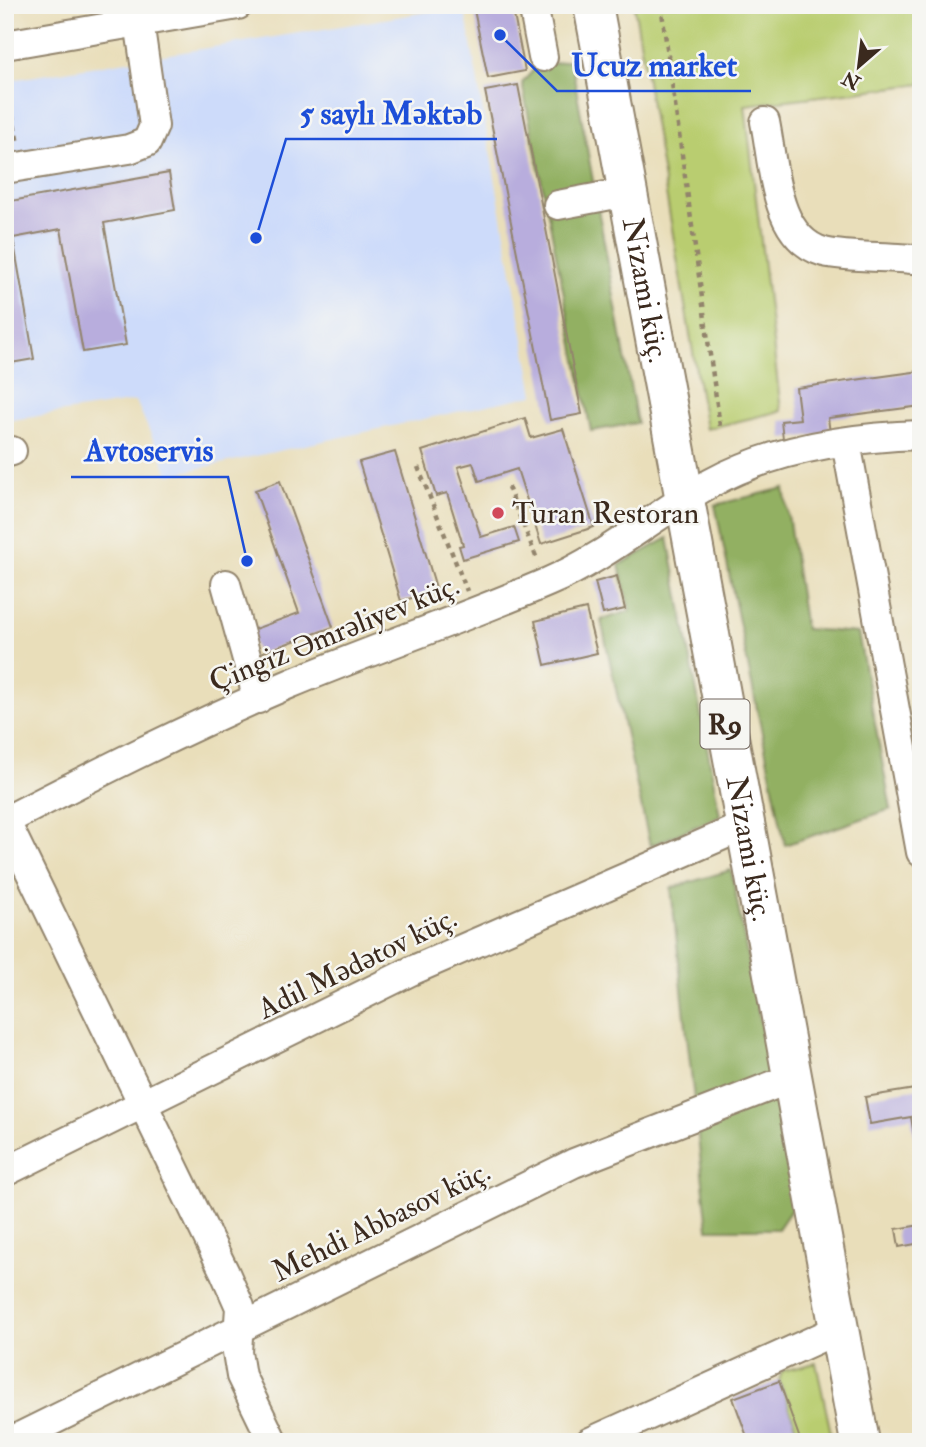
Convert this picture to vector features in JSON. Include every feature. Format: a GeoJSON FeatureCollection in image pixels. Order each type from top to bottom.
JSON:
{"type":"FeatureCollection","features":[{"type":"Feature","properties":{"kind":"highway","name":"Nizami küç."},"geometry":{"type":"LineString","coordinates":[[593,5],[860,1442]]}},
{"type":"Feature","properties":{"kind":"street"},"geometry":{"type":"LineString","coordinates":[[5,45],[238,5]]}},
{"type":"Feature","properties":{"kind":"street"},"geometry":{"type":"LineString","coordinates":[[533,5],[542,57]]}},
{"type":"Feature","properties":{"kind":"street"},"geometry":{"type":"LineString","coordinates":[[13,167],[129,149],[147,142],[154,126],[139,21]]}},
{"type":"Feature","properties":{"kind":"street"},"geometry":{"type":"LineString","coordinates":[[765,122],[785,220],[799,239],[824,252],[921,260]]}},
{"type":"Feature","properties":{"kind":"street"},"geometry":{"type":"LineString","coordinates":[[558,205],[627,192]]}},
{"type":"Feature","properties":{"kind":"street","name":"Çingiz Əmrəliyev küç."},"geometry":{"type":"LineString","coordinates":[[5,821],[142,751],[258,699],[547,583],[602,554],[683,500],[748,465],[785,454],[846,442],[921,435]]}},
{"type":"Feature","properties":{"kind":"street"},"geometry":{"type":"LineString","coordinates":[[846,442],[921,852]]}},
{"type":"Feature","properties":{"kind":"street"},"geometry":{"type":"LineString","coordinates":[[226,584],[258,699]]}},
{"type":"Feature","properties":{"kind":"street"},"geometry":{"type":"LineString","coordinates":[[5,821],[240,1307],[241,1328],[237,1352],[241,1376],[272,1442]]}},
{"type":"Feature","properties":{"kind":"street","name":"Adil Mədətov küç."},"geometry":{"type":"LineString","coordinates":[[5,1172],[411,971],[744,826]]}},
{"type":"Feature","properties":{"kind":"street","name":"Mehdi Abbasov küç."},"geometry":{"type":"LineString","coordinates":[[9,1442],[574,1163],[792,1078]]}},
{"type":"Feature","properties":{"kind":"street"},"geometry":{"type":"LineString","coordinates":[[590,1442],[839,1329]]}},
{"type":"Feature","properties":{"kind":"path"},"geometry":{"type":"LineString","coordinates":[[661,5],[720,426]]}},
{"type":"Feature","properties":{"kind":"path"},"geometry":{"type":"LineString","coordinates":[[5,76],[13,167]]}},
{"type":"Feature","properties":{"kind":"path"},"geometry":{"type":"LineString","coordinates":[[418,467],[474,611]]}},
{"type":"Feature","properties":{"kind":"path"},"geometry":{"type":"LineString","coordinates":[[509,487],[547,583]]}},
{"type":"Feature","properties":{"kind":"shaded area"},"geometry":{"type":"Polygon","coordinates":[[[464,6],[534,395],[169,475],[136,401],[5,421],[5,81],[464,6]]]}},
{"type":"Feature","properties":{"kind":"green space"},"geometry":{"type":"Polygon","coordinates":[[[634,5],[921,5],[921,84],[745,105],[781,411],[706,429],[634,5]]]}},
{"type":"Feature","properties":{"kind":"green space"},"geometry":{"type":"Polygon","coordinates":[[[571,60],[637,423],[591,431],[522,83],[536,67],[571,60]]]}},
{"type":"Feature","properties":{"kind":"green space"},"geometry":{"type":"Polygon","coordinates":[[[784,488],[805,629],[858,633],[891,809],[785,845],[715,505],[784,488]]]}},
{"type":"Feature","properties":{"kind":"green space"},"geometry":{"type":"Polygon","coordinates":[[[668,538],[720,816],[650,846],[601,620],[630,611],[619,565],[668,538]]]}},
{"type":"Feature","properties":{"kind":"green space"},"geometry":{"type":"Polygon","coordinates":[[[731,870],[795,1204],[778,1229],[708,1229],[671,888],[731,870]]]}},
{"type":"Feature","properties":{"kind":"green space"},"geometry":{"type":"Polygon","coordinates":[[[816,1363],[831,1433],[801,1441],[779,1381],[782,1371],[816,1363]]]}},
{"type":"Feature","properties":{"kind":"building"},"geometry":{"type":"Polygon","coordinates":[[[473,5],[512,5],[525,71],[488,78],[473,5]]]}},
{"type":"Feature","properties":{"kind":"building"},"geometry":{"type":"Polygon","coordinates":[[[518,85],[582,414],[550,420],[485,91],[518,85]]]}},
{"type":"Feature","properties":{"kind":"building"},"geometry":{"type":"Polygon","coordinates":[[[169,173],[175,210],[104,223],[126,345],[83,352],[61,229],[13,238],[34,359],[5,364],[5,202],[169,173]]]}},
{"type":"Feature","properties":{"kind":"building"},"geometry":{"type":"Polygon","coordinates":[[[921,371],[921,406],[828,418],[830,433],[783,439],[781,421],[800,419],[796,388],[921,371]]]}},
{"type":"Feature","properties":{"kind":"building"},"geometry":{"type":"Polygon","coordinates":[[[525,418],[531,438],[563,429],[594,527],[541,544],[517,469],[479,481],[473,463],[458,467],[481,537],[514,527],[519,542],[463,559],[459,546],[463,545],[447,493],[436,496],[422,451],[525,418]]]}},
{"type":"Feature","properties":{"kind":"building"},"geometry":{"type":"Polygon","coordinates":[[[395,452],[437,591],[401,601],[359,462],[395,452]]]}},
{"type":"Feature","properties":{"kind":"building"},"geometry":{"type":"Polygon","coordinates":[[[280,481],[333,627],[258,654],[249,631],[299,613],[255,490],[280,481]]]}},
{"type":"Feature","properties":{"kind":"building"},"geometry":{"type":"Polygon","coordinates":[[[617,576],[625,609],[603,614],[595,582],[617,576]]]}},
{"type":"Feature","properties":{"kind":"building"},"geometry":{"type":"Polygon","coordinates":[[[586,609],[597,653],[545,665],[535,621],[586,609]]]}},
{"type":"Feature","properties":{"kind":"building"},"geometry":{"type":"Polygon","coordinates":[[[921,1088],[919,1165],[911,1117],[870,1124],[865,1097],[921,1088]]]}},
{"type":"Feature","properties":{"kind":"building"},"geometry":{"type":"Polygon","coordinates":[[[921,1225],[921,1243],[899,1247],[896,1229],[921,1225]]]}},
{"type":"Feature","properties":{"kind":"building"},"geometry":{"type":"Polygon","coordinates":[[[779,1381],[801,1442],[749,1442],[733,1398],[779,1381]]]}},
{"type":"Feature","properties":{"kind":"place","name":"Ucuz market"},"geometry":{"type":"Point","coordinates":[500,35]}},
{"type":"Feature","properties":{"kind":"place","name":"5 saylı Məktəb"},"geometry":{"type":"Point","coordinates":[256,238]}},
{"type":"Feature","properties":{"kind":"place","name":"Turan Restoran"},"geometry":{"type":"Point","coordinates":[498,513]}},
{"type":"Feature","properties":{"kind":"place","name":"Avtoservis"},"geometry":{"type":"Point","coordinates":[247,561]}}]}
